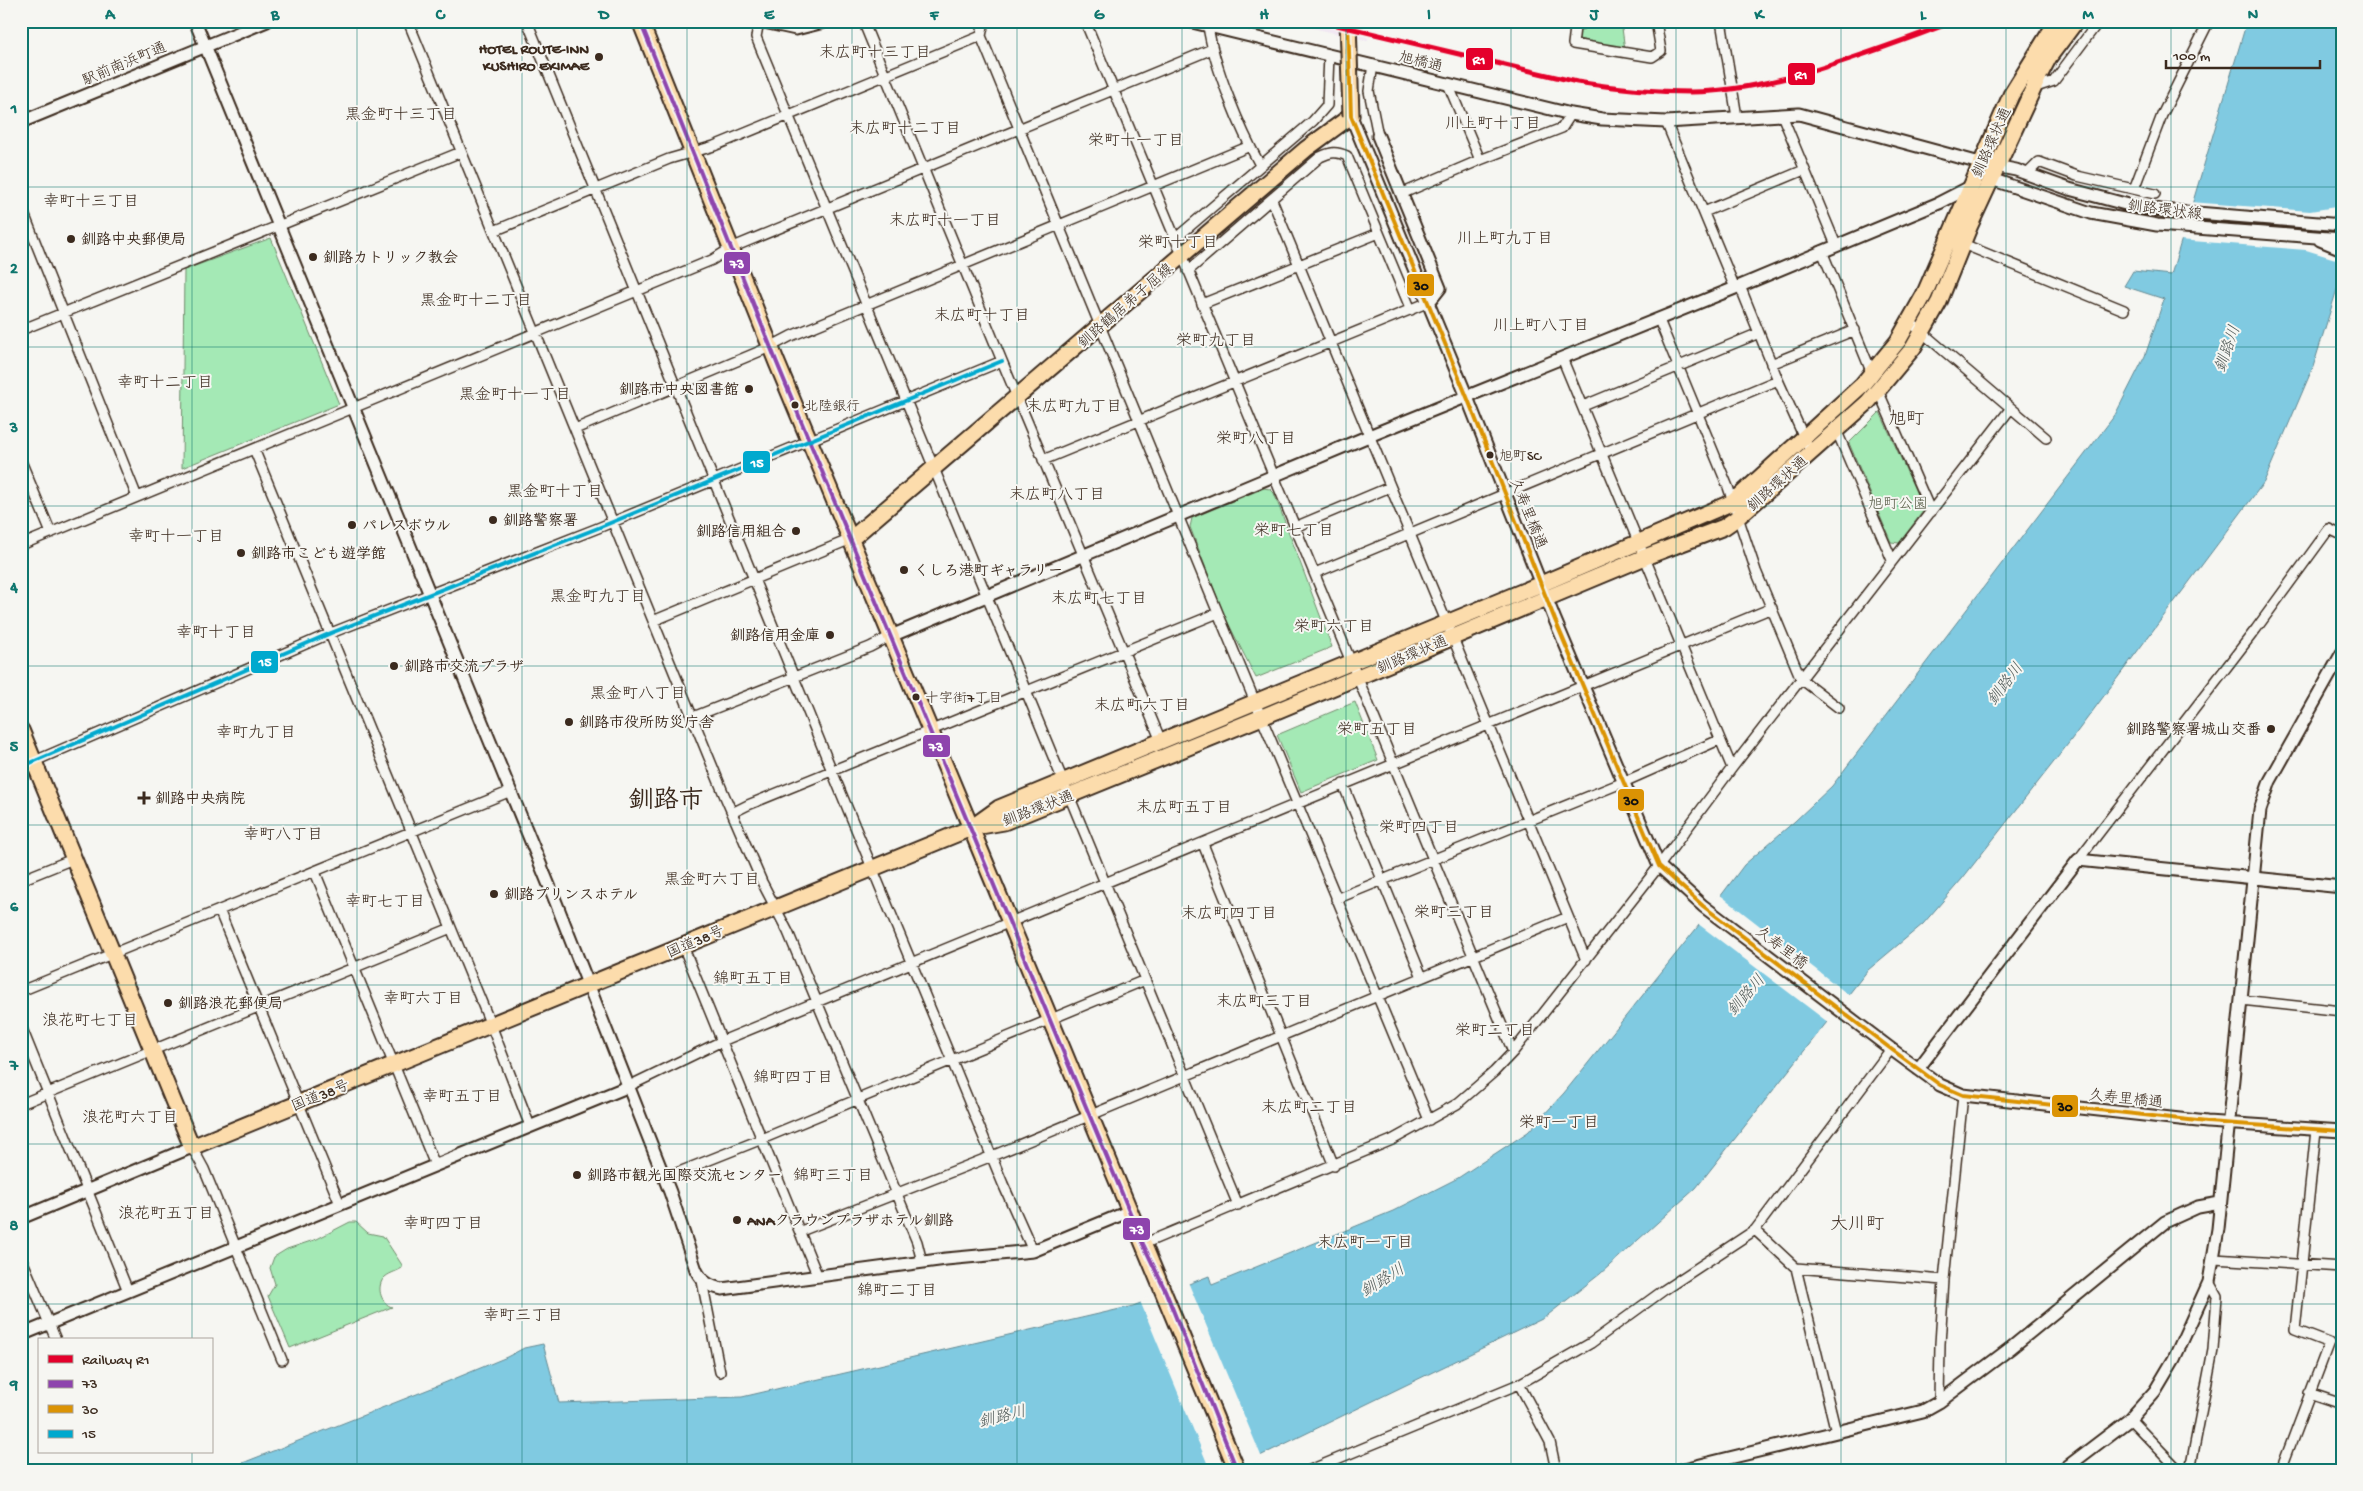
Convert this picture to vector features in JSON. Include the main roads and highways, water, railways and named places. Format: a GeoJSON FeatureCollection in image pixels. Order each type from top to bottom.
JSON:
{"type":"FeatureCollection","features":[{"type":"Feature","properties":{"kind":"main road"},"geometry":{"type":"LineString","coordinates":[[640,21],[770,347],[1049,1018],[1091,1114],[1143,1244],[1165,1290],[1237,1470]]}},
{"type":"Feature","properties":{"kind":"main road","name":"釧路鶴居弟子屈線"},"geometry":{"type":"LineString","coordinates":[[851,539],[1306,149],[1351,116],[1348,21]]}},
{"type":"Feature","properties":{"kind":"main road","name":"釧路環状通"},"geometry":{"type":"LineString","coordinates":[[1544,591],[1639,542],[1733,502],[1872,374],[1910,322],[1924,295],[2011,95],[2057,21]]}},
{"type":"Feature","properties":{"kind":"main road","name":"釧路環状通"},"geometry":{"type":"LineString","coordinates":[[971,828],[1004,822],[1161,741],[1256,702],[1354,669],[1544,591],[1644,557],[1724,526],[1737,518],[1878,391],[1913,348],[1938,302],[1994,172],[2033,88],[2049,57],[2076,21]]}},
{"type":"Feature","properties":{"kind":"main road","name":"釧路環状通"},"geometry":{"type":"LineString","coordinates":[[1067,788],[1262,718],[1354,669]]}},
{"type":"Feature","properties":{"kind":"main road"},"geometry":{"type":"LineString","coordinates":[[21,730],[28,764]]}},
{"type":"Feature","properties":{"kind":"main road","name":"国道38号"},"geometry":{"type":"LineString","coordinates":[[28,764],[73,859],[192,1147],[971,828]]}},
{"type":"Feature","properties":{"kind":"water","name":"釧路川"},"geometry":{"type":"Polygon","coordinates":[[[2247,21],[2342,21],[2342,273],[2313,367],[2264,482],[2068,744],[1962,879],[1923,924],[1868,970],[1696,1188],[1600,1274],[1544,1318],[1231,1470],[225,1470],[437,1386],[524,1348],[543,1344],[559,1403],[742,1397],[1133,1306],[1209,1276],[1212,1285],[1393,1211],[1458,1178],[1528,1132],[1564,1093],[1696,929],[1744,865],[1832,786],[2115,415],[2145,356],[2164,299],[2124,286],[2133,271],[2171,275],[2247,21]]]}},
{"type":"Feature","properties":{"kind":"rail line","name":"R1"},"geometry":{"type":"LineString","coordinates":[[1320,21],[1577,82],[1634,89],[1691,92],[1724,90],[1791,77],[1859,56],[1956,21]]}},
{"type":"Feature","properties":{"kind":"place","name":"HOTEL ROUTE-INN KUSHIRO EKIMAE"},"geometry":{"type":"Point","coordinates":[599,57]}},
{"type":"Feature","properties":{"kind":"place","name":"釧路中央郵便局"},"geometry":{"type":"Point","coordinates":[71,239]}},
{"type":"Feature","properties":{"kind":"place","name":"釧路カトリック教会"},"geometry":{"type":"Point","coordinates":[313,257]}},
{"type":"Feature","properties":{"kind":"place","name":"釧路市中央図書館"},"geometry":{"type":"Point","coordinates":[749,389]}},
{"type":"Feature","properties":{"kind":"place","name":"北陸銀行"},"geometry":{"type":"Point","coordinates":[795,405]}},
{"type":"Feature","properties":{"kind":"place","name":"旭町SC"},"geometry":{"type":"Point","coordinates":[1490,455]}},
{"type":"Feature","properties":{"kind":"place","name":"釧路警察署"},"geometry":{"type":"Point","coordinates":[493,520]}},
{"type":"Feature","properties":{"kind":"place","name":"パレスボウル"},"geometry":{"type":"Point","coordinates":[352,525]}},
{"type":"Feature","properties":{"kind":"place","name":"釧路信用組合"},"geometry":{"type":"Point","coordinates":[796,531]}},
{"type":"Feature","properties":{"kind":"place","name":"釧路市こども遊学館"},"geometry":{"type":"Point","coordinates":[241,553]}},
{"type":"Feature","properties":{"kind":"place","name":"くしろ港町ギャラリー"},"geometry":{"type":"Point","coordinates":[904,570]}},
{"type":"Feature","properties":{"kind":"place","name":"釧路信用金庫"},"geometry":{"type":"Point","coordinates":[830,635]}},
{"type":"Feature","properties":{"kind":"place","name":"釧路市交流プラザ"},"geometry":{"type":"Point","coordinates":[394,666]}},
{"type":"Feature","properties":{"kind":"place","name":"十字街7丁目"},"geometry":{"type":"Point","coordinates":[916,697]}},
{"type":"Feature","properties":{"kind":"place","name":"釧路市役所防災庁舎"},"geometry":{"type":"Point","coordinates":[569,722]}},
{"type":"Feature","properties":{"kind":"place","name":"釧路警察署城山交番"},"geometry":{"type":"Point","coordinates":[2271,729]}},
{"type":"Feature","properties":{"kind":"place","name":"釧路中央病院"},"geometry":{"type":"Point","coordinates":[144,798]}},
{"type":"Feature","properties":{"kind":"place","name":"釧路プリンスホテル"},"geometry":{"type":"Point","coordinates":[494,894]}},
{"type":"Feature","properties":{"kind":"place","name":"釧路浪花郵便局"},"geometry":{"type":"Point","coordinates":[168,1003]}},
{"type":"Feature","properties":{"kind":"place","name":"釧路市観光国際交流センター"},"geometry":{"type":"Point","coordinates":[577,1175]}},
{"type":"Feature","properties":{"kind":"place","name":"ANAクラウンプラザホテル釧路"},"geometry":{"type":"Point","coordinates":[737,1220]}},
{"type":"Feature","properties":{"kind":"district","name":"末広町十三丁目"},"geometry":{"type":"Point","coordinates":[875,51]}},
{"type":"Feature","properties":{"kind":"district","name":"黒金町十三丁目"},"geometry":{"type":"Point","coordinates":[401,113]}},
{"type":"Feature","properties":{"kind":"district","name":"川上町十丁目"},"geometry":{"type":"Point","coordinates":[1493,122]}},
{"type":"Feature","properties":{"kind":"district","name":"末広町十二丁目"},"geometry":{"type":"Point","coordinates":[905,127]}},
{"type":"Feature","properties":{"kind":"district","name":"栄町十一丁目"},"geometry":{"type":"Point","coordinates":[1136,139]}},
{"type":"Feature","properties":{"kind":"district","name":"幸町十三丁目"},"geometry":{"type":"Point","coordinates":[91,200]}},
{"type":"Feature","properties":{"kind":"district","name":"末広町十一丁目"},"geometry":{"type":"Point","coordinates":[945,219]}},
{"type":"Feature","properties":{"kind":"district","name":"川上町九丁目"},"geometry":{"type":"Point","coordinates":[1505,237]}},
{"type":"Feature","properties":{"kind":"district","name":"栄町十丁目"},"geometry":{"type":"Point","coordinates":[1178,241]}},
{"type":"Feature","properties":{"kind":"district","name":"黒金町十二丁目"},"geometry":{"type":"Point","coordinates":[476,299]}},
{"type":"Feature","properties":{"kind":"district","name":"末広町十丁目"},"geometry":{"type":"Point","coordinates":[982,314]}},
{"type":"Feature","properties":{"kind":"district","name":"川上町八丁目"},"geometry":{"type":"Point","coordinates":[1541,324]}},
{"type":"Feature","properties":{"kind":"district","name":"栄町九丁目"},"geometry":{"type":"Point","coordinates":[1216,339]}},
{"type":"Feature","properties":{"kind":"district","name":"幸町十二丁目"},"geometry":{"type":"Point","coordinates":[165,381]}},
{"type":"Feature","properties":{"kind":"district","name":"黒金町十一丁目"},"geometry":{"type":"Point","coordinates":[515,393]}},
{"type":"Feature","properties":{"kind":"district","name":"末広町九丁目"},"geometry":{"type":"Point","coordinates":[1074,405]}},
{"type":"Feature","properties":{"kind":"district","name":"旭町"},"geometry":{"type":"Point","coordinates":[1906,418]}},
{"type":"Feature","properties":{"kind":"district","name":"栄町八丁目"},"geometry":{"type":"Point","coordinates":[1256,437]}},
{"type":"Feature","properties":{"kind":"district","name":"黒金町十丁目"},"geometry":{"type":"Point","coordinates":[555,490]}},
{"type":"Feature","properties":{"kind":"district","name":"末広町八丁目"},"geometry":{"type":"Point","coordinates":[1057,493]}},
{"type":"Feature","properties":{"kind":"district","name":"栄町七丁目"},"geometry":{"type":"Point","coordinates":[1294,529]}},
{"type":"Feature","properties":{"kind":"district","name":"幸町十一丁目"},"geometry":{"type":"Point","coordinates":[176,535]}},
{"type":"Feature","properties":{"kind":"district","name":"黒金町九丁目"},"geometry":{"type":"Point","coordinates":[598,595]}},
{"type":"Feature","properties":{"kind":"district","name":"末広町七丁目"},"geometry":{"type":"Point","coordinates":[1099,597]}},
{"type":"Feature","properties":{"kind":"district","name":"栄町六丁目"},"geometry":{"type":"Point","coordinates":[1334,625]}},
{"type":"Feature","properties":{"kind":"district","name":"幸町十丁目"},"geometry":{"type":"Point","coordinates":[216,631]}},
{"type":"Feature","properties":{"kind":"district","name":"黒金町八丁目"},"geometry":{"type":"Point","coordinates":[638,692]}},
{"type":"Feature","properties":{"kind":"district","name":"末広町六丁目"},"geometry":{"type":"Point","coordinates":[1142,704]}},
{"type":"Feature","properties":{"kind":"district","name":"栄町五丁目"},"geometry":{"type":"Point","coordinates":[1377,728]}},
{"type":"Feature","properties":{"kind":"district","name":"幸町九丁目"},"geometry":{"type":"Point","coordinates":[256,731]}},
{"type":"Feature","properties":{"kind":"district","name":"釧路市"},"geometry":{"type":"Point","coordinates":[666,798]}},
{"type":"Feature","properties":{"kind":"district","name":"末広町五丁目"},"geometry":{"type":"Point","coordinates":[1184,806]}},
{"type":"Feature","properties":{"kind":"district","name":"栄町四丁目"},"geometry":{"type":"Point","coordinates":[1419,826]}},
{"type":"Feature","properties":{"kind":"district","name":"幸町八丁目"},"geometry":{"type":"Point","coordinates":[283,833]}},
{"type":"Feature","properties":{"kind":"district","name":"黒金町六丁目"},"geometry":{"type":"Point","coordinates":[712,878]}},
{"type":"Feature","properties":{"kind":"district","name":"幸町七丁目"},"geometry":{"type":"Point","coordinates":[385,900]}},
{"type":"Feature","properties":{"kind":"district","name":"栄町三丁目"},"geometry":{"type":"Point","coordinates":[1454,911]}},
{"type":"Feature","properties":{"kind":"district","name":"末広町四丁目"},"geometry":{"type":"Point","coordinates":[1229,912]}},
{"type":"Feature","properties":{"kind":"district","name":"錦町五丁目"},"geometry":{"type":"Point","coordinates":[753,977]}},
{"type":"Feature","properties":{"kind":"district","name":"幸町六丁目"},"geometry":{"type":"Point","coordinates":[423,997]}},
{"type":"Feature","properties":{"kind":"district","name":"末広町三丁目"},"geometry":{"type":"Point","coordinates":[1264,1000]}},
{"type":"Feature","properties":{"kind":"district","name":"浪花町七丁目"},"geometry":{"type":"Point","coordinates":[90,1019]}},
{"type":"Feature","properties":{"kind":"district","name":"栄町二丁目"},"geometry":{"type":"Point","coordinates":[1495,1029]}},
{"type":"Feature","properties":{"kind":"district","name":"錦町四丁目"},"geometry":{"type":"Point","coordinates":[793,1076]}},
{"type":"Feature","properties":{"kind":"district","name":"幸町五丁目"},"geometry":{"type":"Point","coordinates":[462,1095]}},
{"type":"Feature","properties":{"kind":"district","name":"末広町二丁目"},"geometry":{"type":"Point","coordinates":[1309,1106]}},
{"type":"Feature","properties":{"kind":"district","name":"浪花町六丁目"},"geometry":{"type":"Point","coordinates":[130,1116]}},
{"type":"Feature","properties":{"kind":"district","name":"栄町一丁目"},"geometry":{"type":"Point","coordinates":[1559,1121]}},
{"type":"Feature","properties":{"kind":"district","name":"錦町三丁目"},"geometry":{"type":"Point","coordinates":[833,1174]}},
{"type":"Feature","properties":{"kind":"district","name":"浪花町五丁目"},"geometry":{"type":"Point","coordinates":[166,1212]}},
{"type":"Feature","properties":{"kind":"district","name":"幸町四丁目"},"geometry":{"type":"Point","coordinates":[443,1222]}},
{"type":"Feature","properties":{"kind":"district","name":"大川町"},"geometry":{"type":"Point","coordinates":[1857,1223]}},
{"type":"Feature","properties":{"kind":"district","name":"末広町一丁目"},"geometry":{"type":"Point","coordinates":[1365,1241]}},
{"type":"Feature","properties":{"kind":"district","name":"錦町二丁目"},"geometry":{"type":"Point","coordinates":[897,1289]}},
{"type":"Feature","properties":{"kind":"district","name":"幸町三丁目"},"geometry":{"type":"Point","coordinates":[523,1314]}},
{"type":"Feature","properties":{"kind":"park label","name":"旭町公園"},"geometry":{"type":"Point","coordinates":[1898,503]}}]}
